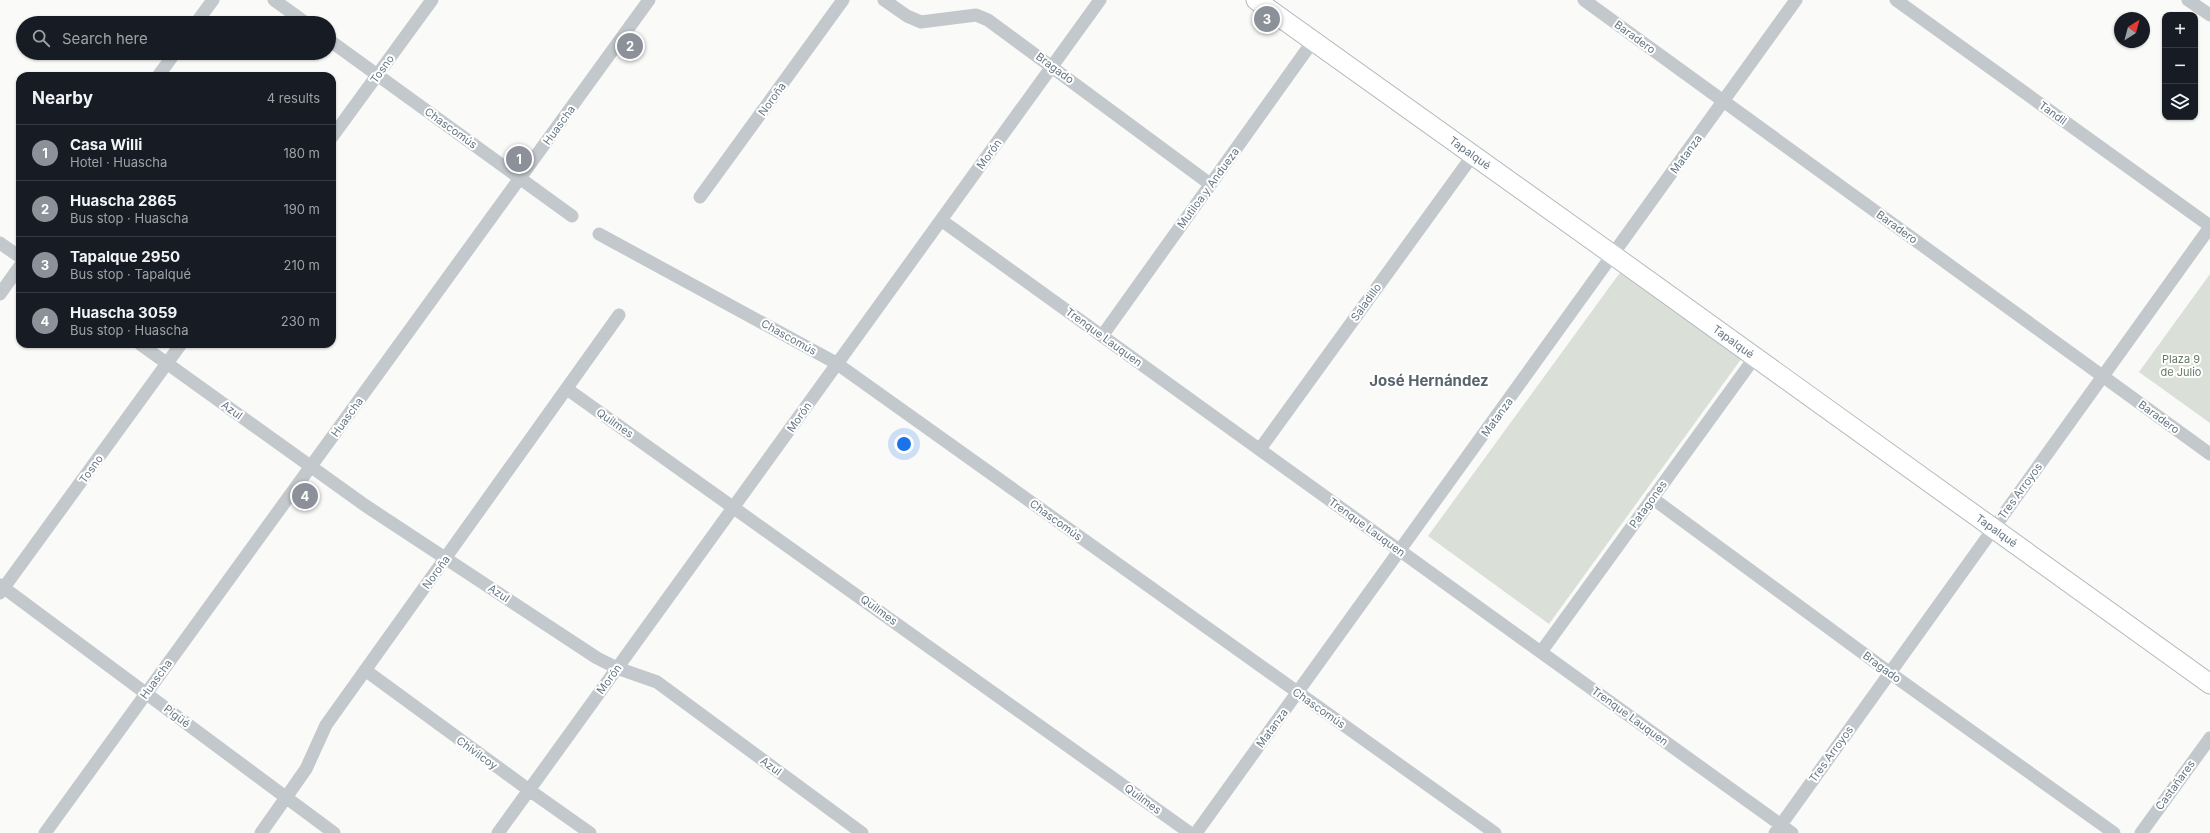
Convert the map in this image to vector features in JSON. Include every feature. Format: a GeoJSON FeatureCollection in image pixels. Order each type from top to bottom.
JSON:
{"type":"FeatureCollection","features":[{"type":"Feature","properties":{"kind":"main road","name":"Tapalqué"},"geometry":{"type":"LineString","coordinates":[[1256,0],[1613,254],[2210,684]]}},
{"type":"Feature","properties":{"kind":"street"},"geometry":{"type":"LineString","coordinates":[[201,16],[213,0]]}},
{"type":"Feature","properties":{"kind":"street"},"geometry":{"type":"LineString","coordinates":[[274,0],[296,16]]}},
{"type":"Feature","properties":{"kind":"street","name":"Tosno"},"geometry":{"type":"LineString","coordinates":[[336,131],[432,0]]}},
{"type":"Feature","properties":{"kind":"street","name":"Huascha"},"geometry":{"type":"LineString","coordinates":[[44,833],[649,0]]}},
{"type":"Feature","properties":{"kind":"street","name":"Noroña"},"geometry":{"type":"LineString","coordinates":[[700,198],[844,0]]}},
{"type":"Feature","properties":{"kind":"street","name":"Bragado"},"geometry":{"type":"LineString","coordinates":[[884,0],[907,16],[921,22],[976,15],[988,20],[1210,184]]}},
{"type":"Feature","properties":{"kind":"street","name":"Morón"},"geometry":{"type":"LineString","coordinates":[[498,833],[1100,0]]}},
{"type":"Feature","properties":{"kind":"street","name":"Baradero"},"geometry":{"type":"LineString","coordinates":[[1584,0],[2210,454]]}},
{"type":"Feature","properties":{"kind":"street","name":"Matanza"},"geometry":{"type":"LineString","coordinates":[[1196,833],[1796,0]]}},
{"type":"Feature","properties":{"kind":"street","name":"Tandil"},"geometry":{"type":"LineString","coordinates":[[1896,0],[2210,226]]}},
{"type":"Feature","properties":{"kind":"street"},"geometry":{"type":"LineString","coordinates":[[2188,0],[2210,15]]}},
{"type":"Feature","properties":{"kind":"street","name":"Mutiloa y Andueza"},"geometry":{"type":"LineString","coordinates":[[1102,336],[1313,41]]}},
{"type":"Feature","properties":{"kind":"street","name":"Chascomús"},"geometry":{"type":"LineString","coordinates":[[336,45],[572,216]]}},
{"type":"Feature","properties":{"kind":"street"},"geometry":{"type":"LineString","coordinates":[[161,72],[169,60]]}},
{"type":"Feature","properties":{"kind":"street","name":"Saladillo"},"geometry":{"type":"LineString","coordinates":[[1260,449],[1473,155]]}},
{"type":"Feature","properties":{"kind":"street","name":"Trenque Lauquen"},"geometry":{"type":"LineString","coordinates":[[941,220],[1541,652],[1778,829],[1792,833]]}},
{"type":"Feature","properties":{"kind":"street","name":"Tres Arroyos"},"geometry":{"type":"LineString","coordinates":[[1778,829],[2210,226]]}},
{"type":"Feature","properties":{"kind":"street","name":"Chascomús"},"geometry":{"type":"LineString","coordinates":[[599,234],[836,364],[1495,833]]}},
{"type":"Feature","properties":{"kind":"street"},"geometry":{"type":"LineString","coordinates":[[0,243],[16,255]]}},
{"type":"Feature","properties":{"kind":"street"},"geometry":{"type":"LineString","coordinates":[[0,294],[16,272]]}},
{"type":"Feature","properties":{"kind":"street","name":"Noroña"},"geometry":{"type":"LineString","coordinates":[[261,833],[306,769],[326,725],[619,315]]}},
{"type":"Feature","properties":{"kind":"street","name":"Azul"},"geometry":{"type":"LineString","coordinates":[[146,348],[366,506],[446,557],[597,658],[617,668],[657,682],[847,829],[862,833]]}},
{"type":"Feature","properties":{"kind":"street","name":"Tosno"},"geometry":{"type":"LineString","coordinates":[[1,589],[178,348]]}},
{"type":"Feature","properties":{"kind":"street","name":"Patagones"},"geometry":{"type":"LineString","coordinates":[[1541,652],[1755,357]]}},
{"type":"Feature","properties":{"kind":"street","name":"Quilmes"},"geometry":{"type":"LineString","coordinates":[[567,389],[1190,833]]}},
{"type":"Feature","properties":{"kind":"street","name":"Bragado"},"geometry":{"type":"LineString","coordinates":[[1652,498],[2114,833]]}},
{"type":"Feature","properties":{"kind":"street","name":"Pigüé"},"geometry":{"type":"LineString","coordinates":[[1,589],[146,693],[334,833]]}},
{"type":"Feature","properties":{"kind":"street","name":"Chivilcoy"},"geometry":{"type":"LineString","coordinates":[[365,670],[590,833]]}},
{"type":"Feature","properties":{"kind":"street","name":"Castañares"},"geometry":{"type":"LineString","coordinates":[[2141,833],[2210,738]]}},
{"type":"Feature","properties":{"kind":"green space"},"geometry":{"type":"Polygon","coordinates":[[[1627,263],[1747,351],[1549,624],[1428,536],[1627,263]]]}},
{"type":"Feature","properties":{"kind":"green space","name":"Plaza 9 de Julio"},"geometry":{"type":"Polygon","coordinates":[[[2210,274],[2210,423],[2139,372],[2210,274]]]}},
{"type":"Feature","properties":{"kind":"place","name":"Tapalque 2950"},"geometry":{"type":"Point","coordinates":[1267,19]}},
{"type":"Feature","properties":{"kind":"place","name":"Huascha 2865"},"geometry":{"type":"Point","coordinates":[630,46]}},
{"type":"Feature","properties":{"kind":"place","name":"Casa Willi"},"geometry":{"type":"Point","coordinates":[519,159]}},
{"type":"Feature","properties":{"kind":"place","name":"Huascha 3059"},"geometry":{"type":"Point","coordinates":[305,496]}},
{"type":"Feature","properties":{"kind":"district","name":"José Hernández"},"geometry":{"type":"Point","coordinates":[1429,380]}}]}
